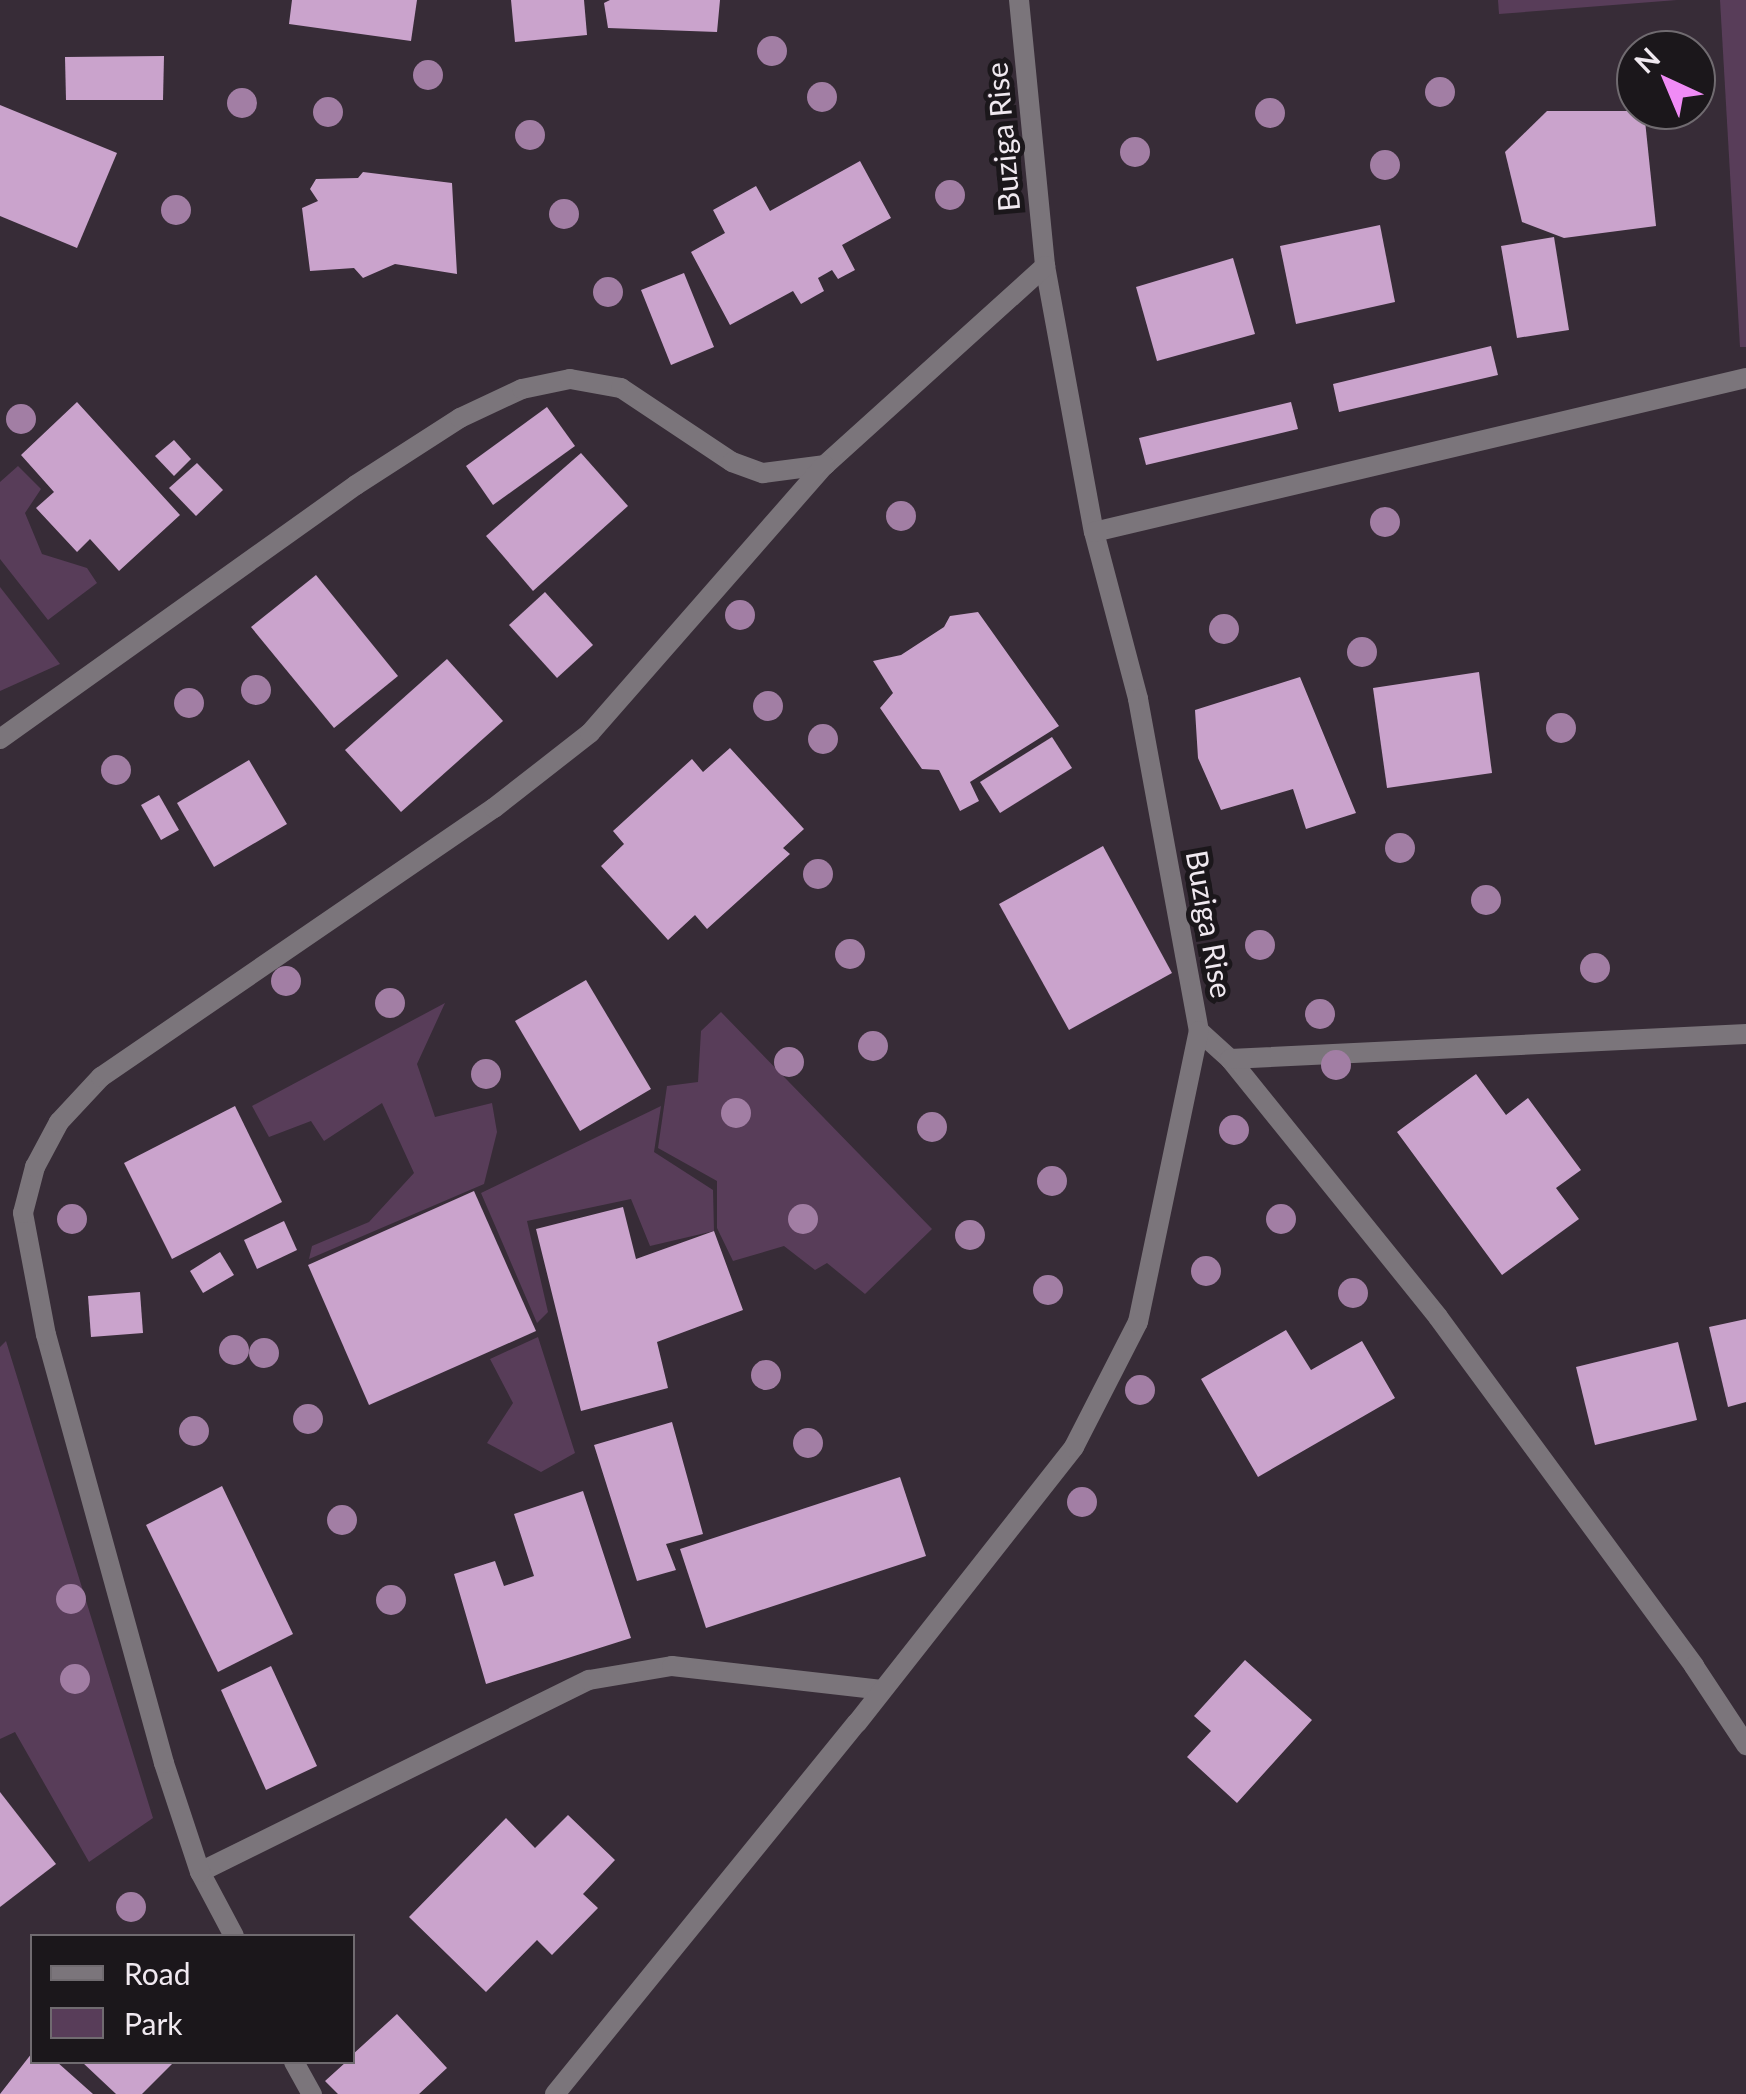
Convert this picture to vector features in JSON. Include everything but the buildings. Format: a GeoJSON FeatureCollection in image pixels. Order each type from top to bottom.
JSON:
{"type":"FeatureCollection","features":[{"type":"Feature","properties":{"kind":"street","name":"Buziga Rise"},"geometry":{"type":"LineString","coordinates":[[1019,0],[1044,266],[1094,532],[1138,699],[1199,1031],[1230,1059],[1438,1317],[1682,1650],[1746,1745]]}},
{"type":"Feature","properties":{"kind":"street"},"geometry":{"type":"LineString","coordinates":[[233,1934],[200,1872],[164,1763],[46,1335],[23,1214],[35,1167],[59,1122],[101,1077],[494,808],[590,733],[825,465],[1044,266]]}},
{"type":"Feature","properties":{"kind":"street"},"geometry":{"type":"LineString","coordinates":[[1094,532],[1746,378]]}},
{"type":"Feature","properties":{"kind":"street"},"geometry":{"type":"LineString","coordinates":[[0,738],[356,485],[460,418],[522,390],[570,379],[621,388],[732,462],[763,473],[825,465]]}},
{"type":"Feature","properties":{"kind":"street"},"geometry":{"type":"LineString","coordinates":[[555,2094],[1074,1447],[1138,1322],[1199,1031]]}},
{"type":"Feature","properties":{"kind":"street"},"geometry":{"type":"LineString","coordinates":[[1230,1059],[1746,1034]]}},
{"type":"Feature","properties":{"kind":"street"},"geometry":{"type":"LineString","coordinates":[[200,1872],[589,1680],[672,1666],[882,1690]]}},
{"type":"Feature","properties":{"kind":"street"},"geometry":{"type":"LineString","coordinates":[[295,2064],[312,2094]]}},
{"type":"Feature","properties":{"kind":"green space"},"geometry":{"type":"Polygon","coordinates":[[[1498,0],[1677,0],[1499,14],[1498,0]]]}},
{"type":"Feature","properties":{"kind":"green space"},"geometry":{"type":"Polygon","coordinates":[[[1720,0],[1746,0],[1746,347],[1740,347],[1720,0]]]}},
{"type":"Feature","properties":{"kind":"green space"},"geometry":{"type":"Polygon","coordinates":[[[18,466],[41,489],[25,513],[42,554],[87,568],[97,583],[48,620],[0,559],[0,482],[18,466]]]}},
{"type":"Feature","properties":{"kind":"green space"},"geometry":{"type":"Polygon","coordinates":[[[0,587],[60,664],[0,691],[0,587]]]}},
{"type":"Feature","properties":{"kind":"green space"},"geometry":{"type":"Polygon","coordinates":[[[445,1003],[417,1064],[435,1117],[492,1103],[497,1132],[484,1184],[309,1259],[312,1246],[369,1222],[414,1173],[382,1103],[324,1141],[311,1121],[269,1137],[252,1106],[445,1003]]]}},
{"type":"Feature","properties":{"kind":"green space"},"geometry":{"type":"Polygon","coordinates":[[[721,1012],[932,1229],[865,1294],[827,1263],[815,1270],[784,1246],[733,1261],[717,1228],[717,1181],[658,1148],[667,1086],[698,1082],[701,1031],[721,1012]]]}},
{"type":"Feature","properties":{"kind":"green space"},"geometry":{"type":"Polygon","coordinates":[[[661,1106],[654,1152],[713,1190],[714,1231],[650,1246],[631,1199],[527,1221],[548,1312],[537,1323],[481,1193],[661,1106]]]}},
{"type":"Feature","properties":{"kind":"green space"},"geometry":{"type":"Polygon","coordinates":[[[538,1337],[575,1453],[541,1472],[487,1443],[513,1403],[490,1359],[538,1337]]]}},
{"type":"Feature","properties":{"kind":"green space"},"geometry":{"type":"Polygon","coordinates":[[[6,1341],[153,1818],[89,1862],[15,1732],[0,1739],[0,1347],[6,1341]]]}}]}
